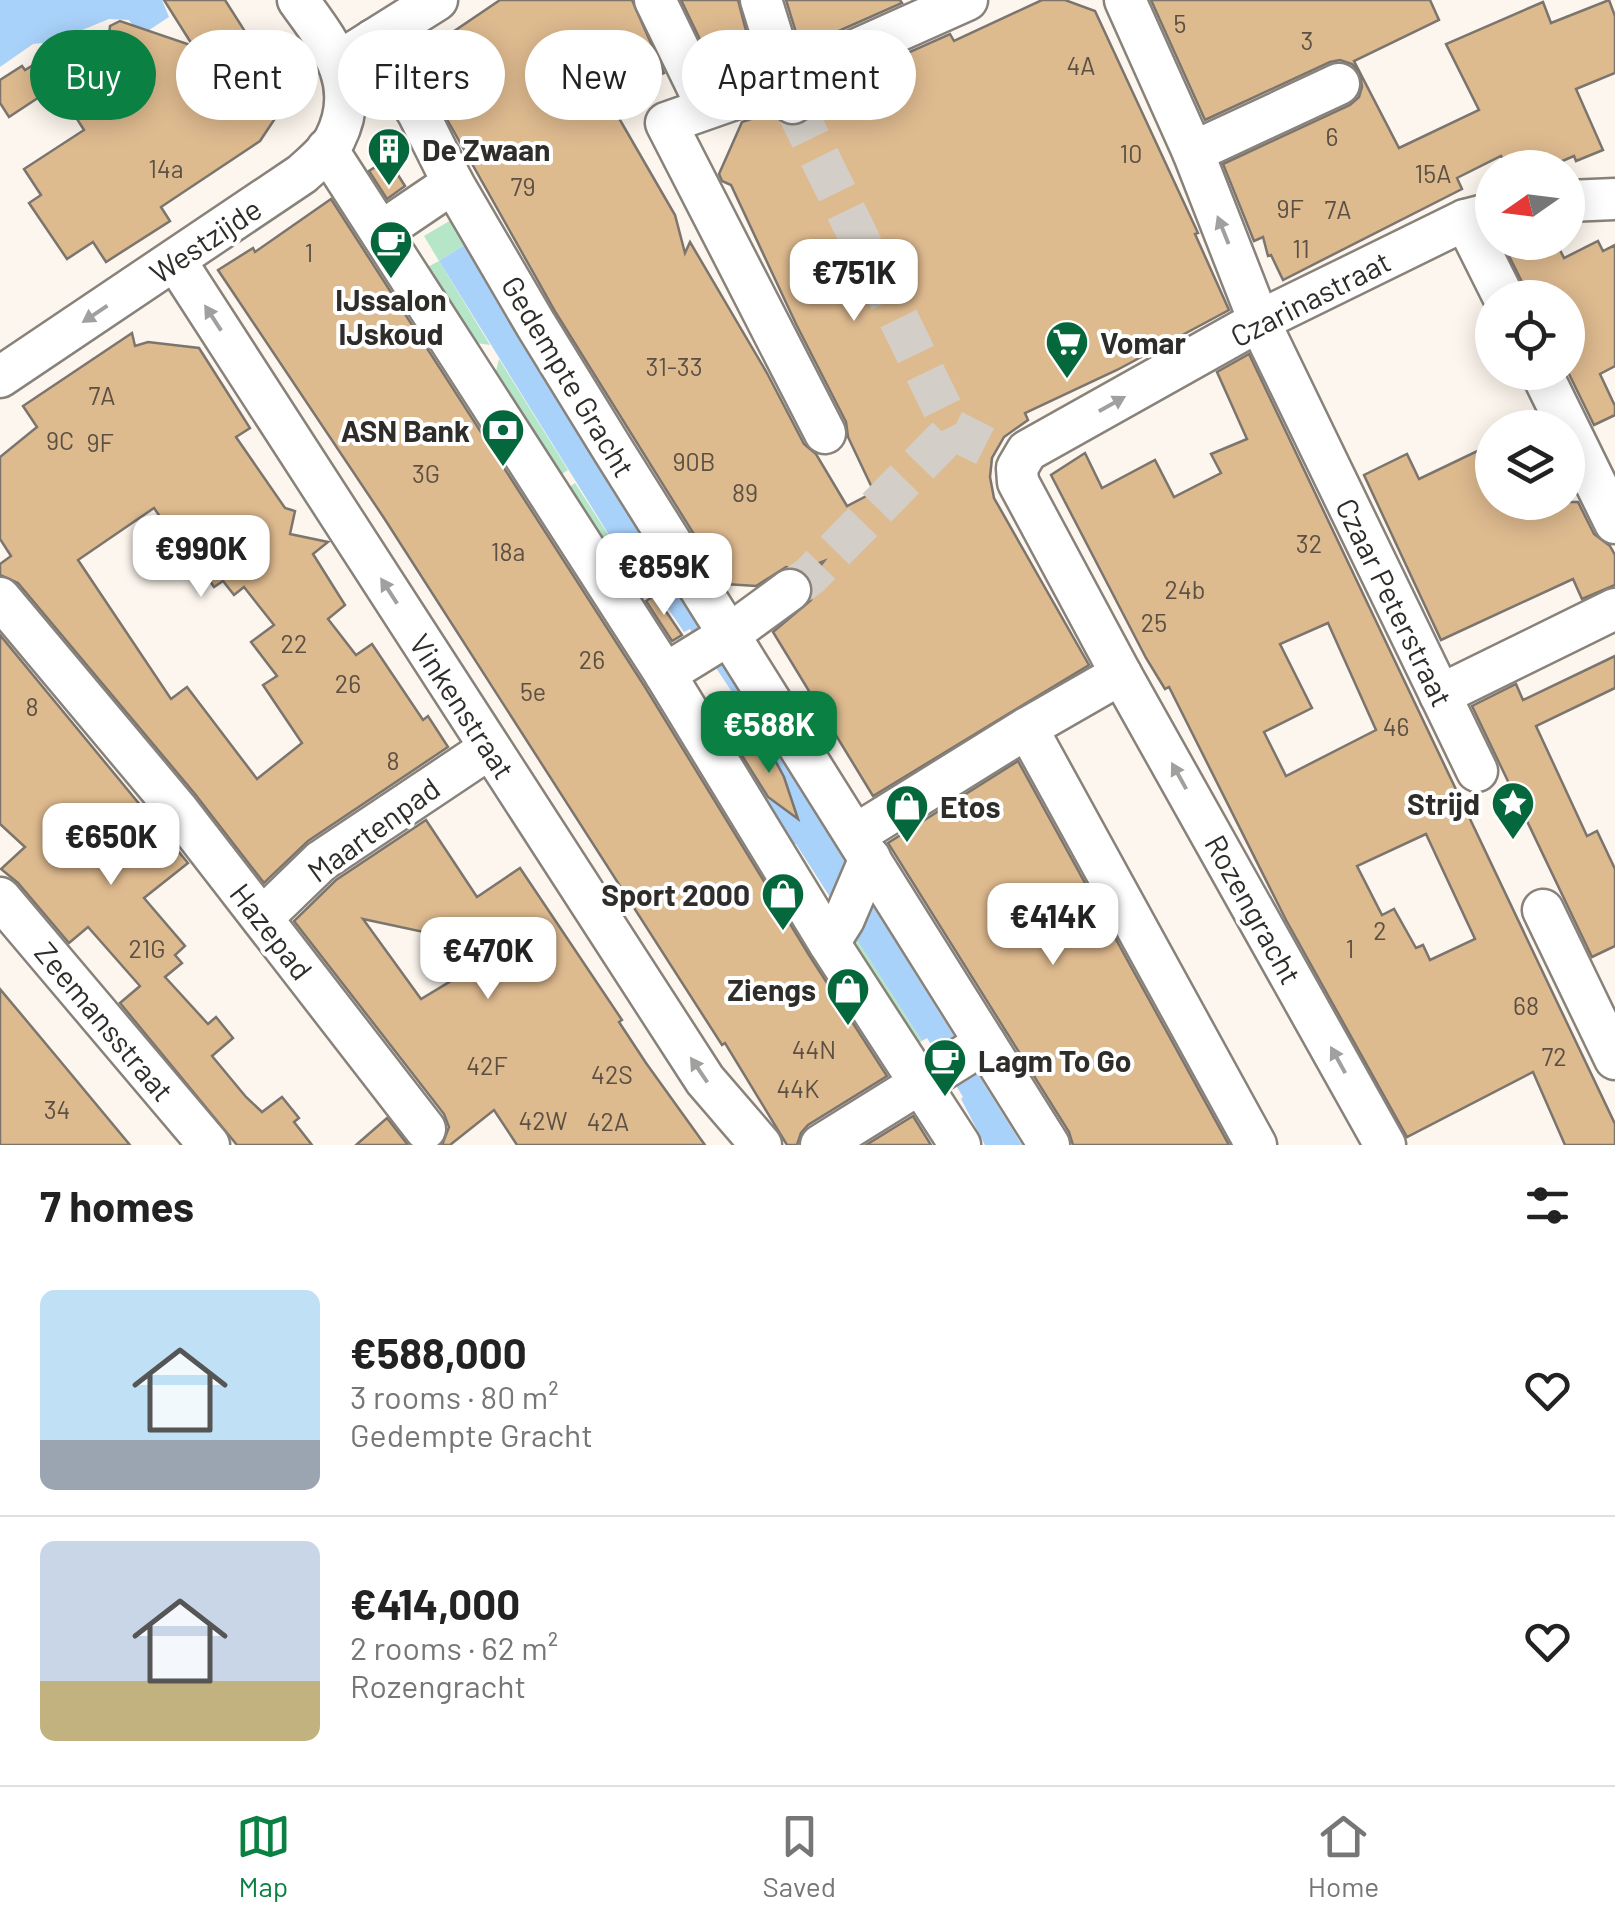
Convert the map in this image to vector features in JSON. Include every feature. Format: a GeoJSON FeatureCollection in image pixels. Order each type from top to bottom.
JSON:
{"type":"FeatureCollection","features":[{"type":"Feature","properties":{"kind":"street","name":"Gedempte Gracht"},"geometry":{"type":"LineString","coordinates":[[298,0],[338,35]]}},
{"type":"Feature","properties":{"kind":"street"},"geometry":{"type":"LineString","coordinates":[[389,30],[437,0]]}},
{"type":"Feature","properties":{"kind":"street"},"geometry":{"type":"LineString","coordinates":[[655,0],[682,56]]}},
{"type":"Feature","properties":{"kind":"street"},"geometry":{"type":"LineString","coordinates":[[761,0],[770,30]]}},
{"type":"Feature","properties":{"kind":"street"},"geometry":{"type":"LineString","coordinates":[[909,30],[967,0]]}},
{"type":"Feature","properties":{"kind":"street"},"geometry":{"type":"LineString","coordinates":[[1125,0],[1192,152],[1259,321]]}},
{"type":"Feature","properties":{"kind":"street"},"geometry":{"type":"LineString","coordinates":[[1192,152],[1339,84]]}},
{"type":"Feature","properties":{"kind":"street"},"geometry":{"type":"LineString","coordinates":[[682,117],[666,123],[825,433]]}},
{"type":"Feature","properties":{"kind":"street","name":"Westzijde"},"geometry":{"type":"LineString","coordinates":[[0,377],[302,174],[334,140],[342,120]]}},
{"type":"Feature","properties":{"kind":"street","name":"Gedempte Gracht"},"geometry":{"type":"LineString","coordinates":[[418,120],[422,205],[851,887],[954,1063],[1048,1145]]}},
{"type":"Feature","properties":{"kind":"street","name":"Gedempte Gracht"},"geometry":{"type":"LineString","coordinates":[[327,149],[422,205],[612,450],[700,652],[851,887],[954,1063],[960,1145]]}},
{"type":"Feature","properties":{"kind":"street"},"geometry":{"type":"LineString","coordinates":[[1585,200],[1615,199]]}},
{"type":"Feature","properties":{"kind":"street","name":"Czarinastraat"},"geometry":{"type":"LineString","coordinates":[[1013,457],[1259,321],[1475,218]]}},
{"type":"Feature","properties":{"kind":"street","name":"Vinkenstraat"},"geometry":{"type":"LineString","coordinates":[[176,260],[705,1080],[760,1145]]}},
{"type":"Feature","properties":{"kind":"street","name":"Czaar Peterstraat"},"geometry":{"type":"LineString","coordinates":[[1259,321],[1476,771]]}},
{"type":"Feature","properties":{"kind":"street"},"geometry":{"type":"LineString","coordinates":[[1551,390],[1615,523]]}},
{"type":"Feature","properties":{"kind":"street","name":"Rozengracht"},"geometry":{"type":"LineString","coordinates":[[1013,457],[1018,482],[1121,674],[1386,1145]]}},
{"type":"Feature","properties":{"kind":"street"},"geometry":{"type":"LineString","coordinates":[[700,652],[790,590]]}},
{"type":"Feature","properties":{"kind":"street","name":"Hazepad"},"geometry":{"type":"LineString","coordinates":[[0,598],[177,809],[262,918],[416,1133]]}},
{"type":"Feature","properties":{"kind":"street"},"geometry":{"type":"LineString","coordinates":[[1440,696],[1615,609]]}},
{"type":"Feature","properties":{"kind":"street"},"geometry":{"type":"LineString","coordinates":[[851,887],[1027,728],[1121,674]]}},
{"type":"Feature","properties":{"kind":"street"},"geometry":{"type":"LineString","coordinates":[[1027,728],[1256,1145]]}},
{"type":"Feature","properties":{"kind":"street","name":"Maartenpad"},"geometry":{"type":"LineString","coordinates":[[262,918],[321,861],[490,748]]}},
{"type":"Feature","properties":{"kind":"street","name":"Zeemansstraat"},"geometry":{"type":"LineString","coordinates":[[0,898],[209,1145]]}},
{"type":"Feature","properties":{"kind":"street"},"geometry":{"type":"LineString","coordinates":[[1543,910],[1601,995],[1615,1059]]}},
{"type":"Feature","properties":{"kind":"street"},"geometry":{"type":"LineString","coordinates":[[821,1145],[954,1063]]}},
{"type":"Feature","properties":{"kind":"green space"},"geometry":{"type":"Polygon","coordinates":[[[451,220],[466,244],[439,261],[424,236],[451,220]]]}},
{"type":"Feature","properties":{"kind":"green space"},"geometry":{"type":"Polygon","coordinates":[[[439,261],[490,345],[464,341],[422,270],[439,261]]]}},
{"type":"Feature","properties":{"kind":"green space"},"geometry":{"type":"Polygon","coordinates":[[[499,359],[568,470],[553,480],[493,383],[499,359]]]}},
{"type":"Feature","properties":{"kind":"green space"},"geometry":{"type":"Polygon","coordinates":[[[575,483],[624,559],[610,569],[561,493],[575,483]]]}},
{"type":"Feature","properties":{"kind":"green space"},"geometry":{"type":"Polygon","coordinates":[[[851,929],[922,1041],[906,1050],[845,949],[851,929]]]}},
{"type":"Feature","properties":{"kind":"water"},"geometry":{"type":"Polygon","coordinates":[[[0,0],[162,0],[169,17],[149,30],[136,30],[129,20],[109,19],[82,30],[30,30],[30,46],[0,67],[0,0]]]}},
{"type":"Feature","properties":{"kind":"water"},"geometry":{"type":"Polygon","coordinates":[[[466,244],[695,621],[1022,1145],[985,1145],[963,1097],[927,1038],[922,1041],[796,844],[779,844],[725,764],[764,740],[690,629],[684,632],[658,594],[624,559],[439,261],[466,244]]]}},
{"type":"Feature","properties":{"kind":"building"},"geometry":{"type":"Polygon","coordinates":[[[164,0],[225,0],[244,30],[183,30],[164,0]]]}},
{"type":"Feature","properties":{"kind":"building"},"geometry":{"type":"Polygon","coordinates":[[[500,0],[632,0],[645,30],[525,30],[525,120],[620,120],[675,215],[685,253],[690,242],[804,444],[816,454],[847,506],[874,492],[848,437],[846,422],[731,185],[722,181],[719,174],[742,122],[781,120],[787,126],[810,120],[916,120],[916,49],[950,34],[954,41],[1042,0],[1065,0],[1095,11],[1198,233],[1195,234],[1229,310],[1117,370],[1025,413],[1028,420],[1004,437],[992,458],[994,498],[1089,665],[873,796],[773,632],[811,600],[814,588],[810,579],[824,561],[801,570],[786,567],[756,586],[725,584],[556,313],[447,120],[505,120],[505,30],[456,30],[500,0]]]}},
{"type":"Feature","properties":{"kind":"building"},"geometry":{"type":"Polygon","coordinates":[[[681,0],[738,0],[746,30],[695,30],[681,0]]]}},
{"type":"Feature","properties":{"kind":"building"},"geometry":{"type":"Polygon","coordinates":[[[786,0],[902,3],[841,30],[795,30],[786,0]]]}},
{"type":"Feature","properties":{"kind":"building"},"geometry":{"type":"Polygon","coordinates":[[[1151,0],[1430,0],[1439,20],[1354,61],[1399,148],[1479,110],[1446,44],[1543,2],[1551,23],[1609,0],[1615,16],[1615,73],[1576,89],[1603,150],[1585,157],[1585,150],[1475,150],[1475,169],[1457,178],[1462,189],[1283,280],[1271,255],[1268,256],[1263,237],[1254,241],[1223,164],[1350,105],[1359,97],[1360,73],[1352,64],[1330,62],[1205,120],[1151,0]]]}},
{"type":"Feature","properties":{"kind":"building"},"geometry":{"type":"Polygon","coordinates":[[[120,21],[146,30],[110,30],[120,21]]]}},
{"type":"Feature","properties":{"kind":"building"},"geometry":{"type":"Polygon","coordinates":[[[156,33],[176,40],[176,120],[274,120],[260,141],[161,207],[170,221],[106,262],[93,242],[67,259],[29,203],[41,195],[24,169],[84,130],[78,120],[156,120],[156,33]]]}},
{"type":"Feature","properties":{"kind":"building"},"geometry":{"type":"Polygon","coordinates":[[[22,66],[25,70],[30,67],[30,103],[9,117],[0,103],[0,80],[22,66]]]}},
{"type":"Feature","properties":{"kind":"building"},"geometry":{"type":"Polygon","coordinates":[[[388,159],[405,186],[387,199],[369,171],[388,159]]]}},
{"type":"Feature","properties":{"kind":"building"},"geometry":{"type":"Polygon","coordinates":[[[331,199],[645,687],[887,1076],[808,1125],[797,1145],[787,1145],[384,518],[218,270],[253,248],[255,252],[331,199]]]}},
{"type":"Feature","properties":{"kind":"building"},"geometry":{"type":"Polygon","coordinates":[[[1598,241],[1603,251],[1615,245],[1615,366],[1600,374],[1615,406],[1615,415],[1594,425],[1577,390],[1585,390],[1585,280],[1521,280],[1511,260],[1585,260],[1585,248],[1598,241]]]}},
{"type":"Feature","properties":{"kind":"building"},"geometry":{"type":"Polygon","coordinates":[[[132,333],[135,346],[148,342],[199,348],[250,428],[236,437],[285,508],[295,511],[290,534],[328,542],[313,554],[345,605],[328,619],[356,655],[372,644],[423,720],[428,716],[448,747],[308,841],[264,883],[195,794],[18,583],[0,575],[0,564],[11,556],[0,539],[0,457],[37,427],[23,406],[132,333]],[[154,508],[78,560],[171,699],[187,687],[257,779],[302,743],[263,685],[277,676],[251,642],[274,625],[244,587],[234,595],[223,581],[214,587],[174,528],[170,531],[154,508]]]}},
{"type":"Feature","properties":{"kind":"building"},"geometry":{"type":"Polygon","coordinates":[[[1249,354],[1615,1124],[1615,1145],[1565,1145],[1533,1072],[1407,1137],[1286,920],[1169,687],[1165,689],[1146,658],[1051,475],[1085,453],[1102,488],[1155,460],[1174,497],[1221,473],[1211,454],[1247,439],[1217,372],[1249,354]],[[1328,623],[1280,644],[1312,708],[1264,732],[1286,776],[1376,730],[1328,623]],[[1426,834],[1357,866],[1382,915],[1394,909],[1416,948],[1423,945],[1430,960],[1475,939],[1426,834]]]}},
{"type":"Feature","properties":{"kind":"building"},"geometry":{"type":"Polygon","coordinates":[[[1475,452],[1475,520],[1585,520],[1585,516],[1594,534],[1615,555],[1615,585],[1582,599],[1573,579],[1441,640],[1364,475],[1407,454],[1419,479],[1475,452]]]}},
{"type":"Feature","properties":{"kind":"building"},"geometry":{"type":"Polygon","coordinates":[[[655,595],[682,635],[672,641],[646,601],[655,595]]]}},
{"type":"Feature","properties":{"kind":"building"},"geometry":{"type":"Polygon","coordinates":[[[0,635],[188,863],[144,898],[185,946],[175,955],[182,963],[165,977],[208,1024],[216,1017],[233,1038],[212,1056],[246,1097],[262,1112],[282,1097],[299,1118],[294,1122],[312,1145],[237,1145],[120,1003],[140,986],[88,927],[69,943],[18,883],[1,869],[25,847],[0,824],[0,635]]]}},
{"type":"Feature","properties":{"kind":"building"},"geometry":{"type":"Polygon","coordinates":[[[1615,656],[1615,688],[1536,726],[1587,836],[1597,831],[1615,869],[1615,946],[1592,957],[1472,706],[1516,684],[1523,700],[1615,656]]]}},
{"type":"Feature","properties":{"kind":"building"},"geometry":{"type":"Polygon","coordinates":[[[764,740],[784,777],[798,819],[768,797],[741,754],[764,740]]]}},
{"type":"Feature","properties":{"kind":"building"},"geometry":{"type":"Polygon","coordinates":[[[1018,761],[1229,1145],[1073,1145],[1069,1132],[888,843],[1018,761]]]}},
{"type":"Feature","properties":{"kind":"building"},"geometry":{"type":"Polygon","coordinates":[[[426,820],[477,897],[520,868],[622,1020],[619,1022],[646,1063],[705,1145],[517,1145],[494,1110],[450,1145],[442,1145],[449,1127],[444,1114],[294,921],[336,880],[426,820]],[[363,919],[421,999],[464,973],[438,935],[363,919]]]}},
{"type":"Feature","properties":{"kind":"building"},"geometry":{"type":"Polygon","coordinates":[[[0,989],[56,1056],[130,1145],[0,1145],[0,989]]]}},
{"type":"Feature","properties":{"kind":"building"},"geometry":{"type":"Polygon","coordinates":[[[913,1116],[931,1145],[866,1145],[913,1116]]]}},
{"type":"Feature","properties":{"kind":"building"},"geometry":{"type":"Polygon","coordinates":[[[387,1118],[408,1145],[356,1145],[387,1118]]]}},
{"type":"Feature","properties":{"kind":"tunnel"},"geometry":{"type":"LineString","coordinates":[[801,120],[953,430],[995,451]]}},
{"type":"Feature","properties":{"kind":"tunnel"},"geometry":{"type":"LineString","coordinates":[[790,590],[810,576],[953,430]]}},
{"type":"Feature","properties":{"kind":"place","name":"De Zwaan"},"geometry":{"type":"Point","coordinates":[389,187]}},
{"type":"Feature","properties":{"kind":"place","name":"IJssalon IJskoud"},"geometry":{"type":"Point","coordinates":[391,280]}},
{"type":"Feature","properties":{"kind":"place","name":"Vomar"},"geometry":{"type":"Point","coordinates":[1067,380]}},
{"type":"Feature","properties":{"kind":"place","name":"ASN Bank"},"geometry":{"type":"Point","coordinates":[503,468]}},
{"type":"Feature","properties":{"kind":"place","name":"Strijd"},"geometry":{"type":"Point","coordinates":[1513,841]}},
{"type":"Feature","properties":{"kind":"place","name":"Etos"},"geometry":{"type":"Point","coordinates":[907,844]}},
{"type":"Feature","properties":{"kind":"place","name":"Sport 2000"},"geometry":{"type":"Point","coordinates":[783,932]}},
{"type":"Feature","properties":{"kind":"place","name":"Ziengs"},"geometry":{"type":"Point","coordinates":[848,1027]}},
{"type":"Feature","properties":{"kind":"place","name":"Lagm To Go"},"geometry":{"type":"Point","coordinates":[945,1098]}}]}
